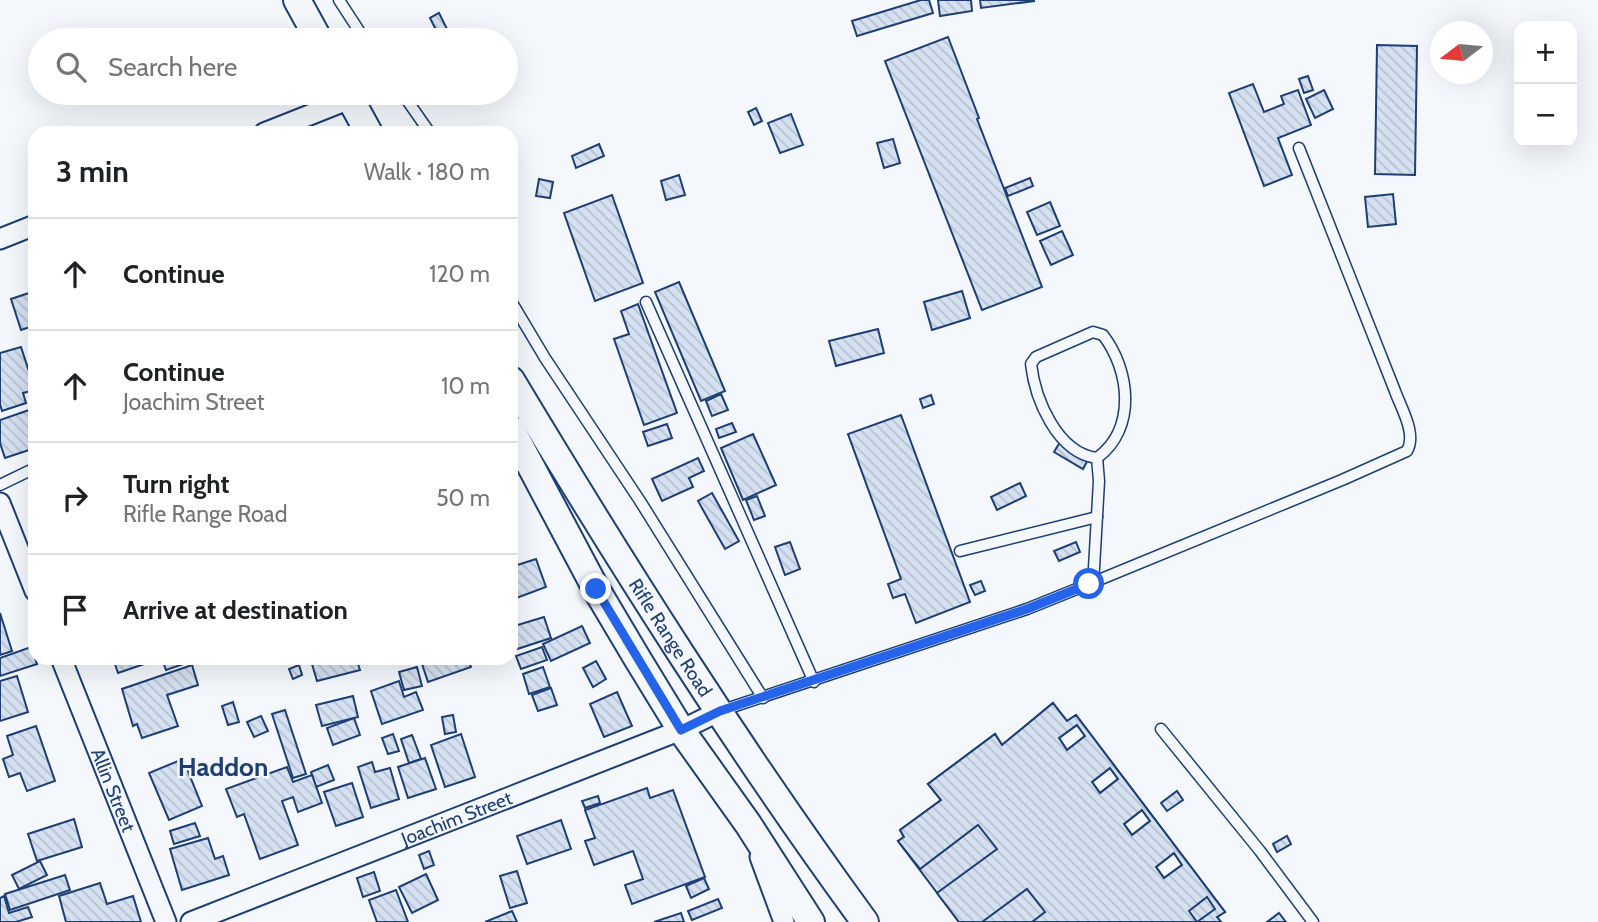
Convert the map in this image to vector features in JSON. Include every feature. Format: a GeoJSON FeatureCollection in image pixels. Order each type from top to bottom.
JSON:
{"type":"FeatureCollection","features":[{"type":"Feature","properties":{"kind":"main road"},"geometry":{"type":"LineString","coordinates":[[281,0],[296,28]]}},
{"type":"Feature","properties":{"kind":"main road"},"geometry":{"type":"LineString","coordinates":[[297,0],[312,28]]}},
{"type":"Feature","properties":{"kind":"main road"},"geometry":{"type":"LineString","coordinates":[[343,105],[350,126]]}},
{"type":"Feature","properties":{"kind":"main road"},"geometry":{"type":"LineString","coordinates":[[347,105],[364,126]]}},
{"type":"Feature","properties":{"kind":"main road","name":"Rifle Range Road"},"geometry":{"type":"LineString","coordinates":[[518,392],[620,560],[794,826],[864,922]]}},
{"type":"Feature","properties":{"kind":"main road","name":"Rifle Range Road"},"geometry":{"type":"LineString","coordinates":[[518,442],[596,589],[681,730],[748,824],[811,922]]}},
{"type":"Feature","properties":{"kind":"street"},"geometry":{"type":"LineString","coordinates":[[279,126],[324,105]]}},
{"type":"Feature","properties":{"kind":"street"},"geometry":{"type":"LineString","coordinates":[[0,239],[28,228]]}},
{"type":"Feature","properties":{"kind":"street"},"geometry":{"type":"LineString","coordinates":[[0,503],[28,573]]}},
{"type":"Feature","properties":{"kind":"street","name":"Allin Street"},"geometry":{"type":"LineString","coordinates":[[64,665],[166,922]]}},
{"type":"Feature","properties":{"kind":"street","name":"Joachim Street"},"geometry":{"type":"LineString","coordinates":[[191,922],[681,730],[720,711]]}},
{"type":"Feature","properties":{"kind":"street"},"geometry":{"type":"LineString","coordinates":[[748,824],[784,922]]}},
{"type":"Feature","properties":{"kind":"lane"},"geometry":{"type":"LineString","coordinates":[[339,0],[357,28]]}},
{"type":"Feature","properties":{"kind":"lane"},"geometry":{"type":"LineString","coordinates":[[410,105],[425,126]]}},
{"type":"Feature","properties":{"kind":"lane"},"geometry":{"type":"LineString","coordinates":[[720,711],[814,682],[1027,609],[1407,451],[1410,446],[1409,431],[1395,391],[1299,148]]}},
{"type":"Feature","properties":{"kind":"lane"},"geometry":{"type":"LineString","coordinates":[[646,302],[814,682]]}},
{"type":"Feature","properties":{"kind":"lane"},"geometry":{"type":"LineString","coordinates":[[518,312],[763,698]]}},
{"type":"Feature","properties":{"kind":"lane"},"geometry":{"type":"LineString","coordinates":[[1093,332],[1103,335],[1121,368],[1125,411],[1115,438],[1106,452],[1097,458],[1088,457],[1068,444],[1056,430],[1045,412],[1031,364],[1036,357],[1093,332]]}},
{"type":"Feature","properties":{"kind":"lane"},"geometry":{"type":"LineString","coordinates":[[1089,584],[1093,579],[1097,517],[1097,458]]}},
{"type":"Feature","properties":{"kind":"lane"},"geometry":{"type":"LineString","coordinates":[[0,485],[28,471]]}},
{"type":"Feature","properties":{"kind":"lane"},"geometry":{"type":"LineString","coordinates":[[960,551],[1097,517]]}},
{"type":"Feature","properties":{"kind":"lane"},"geometry":{"type":"LineString","coordinates":[[1161,729],[1260,851],[1313,922]]}},
{"type":"Feature","properties":{"kind":"building"},"geometry":{"type":"Polygon","coordinates":[[[921,0],[929,0],[933,13],[857,36],[852,21],[921,0]]]}},
{"type":"Feature","properties":{"kind":"building"},"geometry":{"type":"Polygon","coordinates":[[[938,0],[971,0],[972,11],[940,16],[938,0]]]}},
{"type":"Feature","properties":{"kind":"building"},"geometry":{"type":"Polygon","coordinates":[[[980,0],[1034,0],[1034,1],[981,8],[980,0]]]}},
{"type":"Feature","properties":{"kind":"building"},"geometry":{"type":"Polygon","coordinates":[[[439,13],[446,28],[435,28],[430,18],[439,13]]]}},
{"type":"Feature","properties":{"kind":"building"},"geometry":{"type":"Polygon","coordinates":[[[948,37],[1042,287],[982,310],[885,61],[948,37]]]}},
{"type":"Feature","properties":{"kind":"building"},"geometry":{"type":"Polygon","coordinates":[[[1377,45],[1417,46],[1415,175],[1375,174],[1377,45]]]}},
{"type":"Feature","properties":{"kind":"building"},"geometry":{"type":"Polygon","coordinates":[[[1308,76],[1313,90],[1304,93],[1299,79],[1308,76]]]}},
{"type":"Feature","properties":{"kind":"building"},"geometry":{"type":"Polygon","coordinates":[[[1253,84],[1264,112],[1284,104],[1281,96],[1298,90],[1311,125],[1278,138],[1292,175],[1264,186],[1229,93],[1253,84]]]}},
{"type":"Feature","properties":{"kind":"building"},"geometry":{"type":"Polygon","coordinates":[[[1324,90],[1333,109],[1315,118],[1306,99],[1324,90]]]}},
{"type":"Feature","properties":{"kind":"building"},"geometry":{"type":"Polygon","coordinates":[[[756,108],[762,121],[754,125],[748,112],[756,108]]]}},
{"type":"Feature","properties":{"kind":"building"},"geometry":{"type":"Polygon","coordinates":[[[791,114],[803,145],[780,153],[768,123],[791,114]]]}},
{"type":"Feature","properties":{"kind":"building"},"geometry":{"type":"Polygon","coordinates":[[[893,139],[900,163],[884,168],[877,143],[893,139]]]}},
{"type":"Feature","properties":{"kind":"building"},"geometry":{"type":"Polygon","coordinates":[[[599,144],[604,156],[576,168],[572,156],[599,144]]]}},
{"type":"Feature","properties":{"kind":"building"},"geometry":{"type":"Polygon","coordinates":[[[679,175],[685,195],[666,200],[661,181],[679,175]]]}},
{"type":"Feature","properties":{"kind":"building"},"geometry":{"type":"Polygon","coordinates":[[[1030,178],[1033,186],[1008,196],[1005,188],[1030,178]]]}},
{"type":"Feature","properties":{"kind":"building"},"geometry":{"type":"Polygon","coordinates":[[[539,179],[553,182],[550,198],[536,196],[539,179]]]}},
{"type":"Feature","properties":{"kind":"building"},"geometry":{"type":"Polygon","coordinates":[[[1393,194],[1396,224],[1368,227],[1365,197],[1393,194]]]}},
{"type":"Feature","properties":{"kind":"building"},"geometry":{"type":"Polygon","coordinates":[[[612,195],[643,283],[595,301],[564,213],[612,195]]]}},
{"type":"Feature","properties":{"kind":"building"},"geometry":{"type":"Polygon","coordinates":[[[1050,202],[1060,226],[1037,235],[1027,212],[1050,202]]]}},
{"type":"Feature","properties":{"kind":"building"},"geometry":{"type":"Polygon","coordinates":[[[1062,231],[1073,255],[1051,265],[1040,241],[1062,231]]]}},
{"type":"Feature","properties":{"kind":"building"},"geometry":{"type":"Polygon","coordinates":[[[679,282],[725,391],[701,401],[655,292],[679,282]]]}},
{"type":"Feature","properties":{"kind":"building"},"geometry":{"type":"Polygon","coordinates":[[[962,291],[970,318],[932,330],[924,302],[962,291]]]}},
{"type":"Feature","properties":{"kind":"building"},"geometry":{"type":"Polygon","coordinates":[[[28,293],[28,328],[21,330],[11,299],[28,293]]]}},
{"type":"Feature","properties":{"kind":"building"},"geometry":{"type":"Polygon","coordinates":[[[638,304],[677,413],[644,425],[614,339],[629,334],[621,311],[638,304]]]}},
{"type":"Feature","properties":{"kind":"building"},"geometry":{"type":"Polygon","coordinates":[[[878,329],[884,353],[836,366],[829,341],[878,329]]]}},
{"type":"Feature","properties":{"kind":"building"},"geometry":{"type":"Polygon","coordinates":[[[21,347],[28,368],[28,392],[23,393],[26,403],[2,411],[0,404],[0,353],[21,347]]]}},
{"type":"Feature","properties":{"kind":"building"},"geometry":{"type":"Polygon","coordinates":[[[721,394],[728,410],[712,416],[706,401],[721,394]]]}},
{"type":"Feature","properties":{"kind":"building"},"geometry":{"type":"Polygon","coordinates":[[[931,395],[934,404],[923,408],[920,399],[931,395]]]}},
{"type":"Feature","properties":{"kind":"building"},"geometry":{"type":"Polygon","coordinates":[[[28,410],[28,450],[5,458],[0,443],[0,420],[28,410]]]}},
{"type":"Feature","properties":{"kind":"building"},"geometry":{"type":"Polygon","coordinates":[[[901,415],[970,602],[916,623],[905,594],[893,598],[888,584],[901,579],[848,434],[901,415]]]}},
{"type":"Feature","properties":{"kind":"building"},"geometry":{"type":"Polygon","coordinates":[[[732,423],[736,432],[719,438],[716,429],[732,423]]]}},
{"type":"Feature","properties":{"kind":"building"},"geometry":{"type":"Polygon","coordinates":[[[667,424],[672,438],[648,446],[643,432],[667,424]]]}},
{"type":"Feature","properties":{"kind":"building"},"geometry":{"type":"Polygon","coordinates":[[[753,434],[776,485],[743,500],[721,448],[753,434]]]}},
{"type":"Feature","properties":{"kind":"building"},"geometry":{"type":"Polygon","coordinates":[[[1060,442],[1089,458],[1083,469],[1054,452],[1060,442]]]}},
{"type":"Feature","properties":{"kind":"building"},"geometry":{"type":"Polygon","coordinates":[[[698,458],[704,471],[689,478],[693,487],[662,501],[652,479],[698,458]]]}},
{"type":"Feature","properties":{"kind":"building"},"geometry":{"type":"Polygon","coordinates":[[[1020,483],[1026,496],[997,510],[991,497],[1020,483]]]}},
{"type":"Feature","properties":{"kind":"building"},"geometry":{"type":"Polygon","coordinates":[[[712,493],[739,541],[725,549],[698,501],[712,493]]]}},
{"type":"Feature","properties":{"kind":"building"},"geometry":{"type":"Polygon","coordinates":[[[757,496],[765,516],[754,520],[746,500],[757,496]]]}},
{"type":"Feature","properties":{"kind":"building"},"geometry":{"type":"Polygon","coordinates":[[[790,542],[800,569],[785,575],[775,547],[790,542]]]}},
{"type":"Feature","properties":{"kind":"building"},"geometry":{"type":"Polygon","coordinates":[[[1076,542],[1080,552],[1059,561],[1054,551],[1076,542]]]}},
{"type":"Feature","properties":{"kind":"building"},"geometry":{"type":"Polygon","coordinates":[[[536,559],[546,587],[518,597],[518,565],[536,559]]]}},
{"type":"Feature","properties":{"kind":"building"},"geometry":{"type":"Polygon","coordinates":[[[981,581],[985,591],[975,595],[970,585],[981,581]]]}},
{"type":"Feature","properties":{"kind":"building"},"geometry":{"type":"Polygon","coordinates":[[[0,613],[12,651],[0,655],[0,613]]]}},
{"type":"Feature","properties":{"kind":"building"},"geometry":{"type":"Polygon","coordinates":[[[544,617],[551,638],[518,649],[518,625],[544,617]]]}},
{"type":"Feature","properties":{"kind":"building"},"geometry":{"type":"Polygon","coordinates":[[[582,626],[590,643],[551,661],[543,644],[582,626]]]}},
{"type":"Feature","properties":{"kind":"building"},"geometry":{"type":"Polygon","coordinates":[[[542,647],[547,660],[521,669],[518,655],[542,647]]]}},
{"type":"Feature","properties":{"kind":"building"},"geometry":{"type":"Polygon","coordinates":[[[28,648],[28,665],[34,665],[0,676],[0,658],[28,648]]]}},
{"type":"Feature","properties":{"kind":"building"},"geometry":{"type":"Polygon","coordinates":[[[596,661],[606,679],[593,687],[583,668],[596,661]]]}},
{"type":"Feature","properties":{"kind":"building"},"geometry":{"type":"Polygon","coordinates":[[[115,665],[141,665],[118,673],[115,665]]]}},
{"type":"Feature","properties":{"kind":"building"},"geometry":{"type":"Polygon","coordinates":[[[164,665],[181,665],[166,670],[164,665]]]}},
{"type":"Feature","properties":{"kind":"building"},"geometry":{"type":"Polygon","coordinates":[[[192,665],[198,685],[167,695],[178,726],[142,738],[137,724],[133,726],[122,689],[192,665]]]}},
{"type":"Feature","properties":{"kind":"building"},"geometry":{"type":"Polygon","coordinates":[[[299,665],[302,675],[293,679],[289,669],[299,665]]]}},
{"type":"Feature","properties":{"kind":"building"},"geometry":{"type":"Polygon","coordinates":[[[312,665],[358,665],[360,670],[317,681],[312,665]]]}},
{"type":"Feature","properties":{"kind":"building"},"geometry":{"type":"Polygon","coordinates":[[[422,665],[471,667],[428,682],[422,665]]]}},
{"type":"Feature","properties":{"kind":"building"},"geometry":{"type":"Polygon","coordinates":[[[417,667],[422,686],[404,690],[399,672],[417,667]]]}},
{"type":"Feature","properties":{"kind":"building"},"geometry":{"type":"Polygon","coordinates":[[[543,667],[550,687],[529,694],[523,674],[543,667]]]}},
{"type":"Feature","properties":{"kind":"building"},"geometry":{"type":"Polygon","coordinates":[[[17,676],[28,712],[0,721],[0,681],[17,676]]]}},
{"type":"Feature","properties":{"kind":"building"},"geometry":{"type":"Polygon","coordinates":[[[399,681],[404,697],[416,692],[423,710],[382,724],[371,691],[399,681]]]}},
{"type":"Feature","properties":{"kind":"building"},"geometry":{"type":"Polygon","coordinates":[[[551,688],[557,705],[538,711],[532,695],[551,688]]]}},
{"type":"Feature","properties":{"kind":"building"},"geometry":{"type":"Polygon","coordinates":[[[617,692],[632,726],[604,737],[590,704],[617,692]]]}},
{"type":"Feature","properties":{"kind":"building"},"geometry":{"type":"Polygon","coordinates":[[[353,696],[358,717],[322,726],[316,705],[353,696]]]}},
{"type":"Feature","properties":{"kind":"building"},"geometry":{"type":"Polygon","coordinates":[[[233,702],[239,722],[228,725],[222,706],[233,702]]]}},
{"type":"Feature","properties":{"kind":"building"},"geometry":{"type":"Polygon","coordinates":[[[1053,703],[1067,721],[1076,715],[1225,912],[1217,917],[1221,922],[959,922],[898,841],[904,837],[900,830],[941,800],[928,784],[995,734],[1002,745],[1053,703]],[[1077,725],[1059,738],[1067,750],[1085,736],[1077,725]],[[1110,768],[1092,782],[1100,793],[1118,779],[1110,768]],[[1142,810],[1124,824],[1132,835],[1150,821],[1142,810]],[[1174,853],[1156,867],[1164,878],[1182,865],[1174,853]]]}},
{"type":"Feature","properties":{"kind":"building"},"geometry":{"type":"Polygon","coordinates":[[[1053,703],[1067,721],[1076,715],[1225,912],[1217,917],[1221,922],[1197,922],[1032,922],[1045,912],[1027,889],[982,922],[959,922],[937,893],[997,849],[978,825],[920,869],[898,841],[904,837],[900,830],[941,800],[928,784],[995,734],[1002,745],[1053,703]],[[1077,725],[1059,738],[1067,750],[1085,736],[1077,725]],[[1110,768],[1092,782],[1100,793],[1118,779],[1110,768]],[[1142,810],[1124,824],[1132,835],[1150,821],[1142,810]],[[1174,853],[1156,867],[1164,878],[1182,865],[1174,853]],[[1207,897],[1189,911],[1197,922],[1215,909],[1207,897]]]}},
{"type":"Feature","properties":{"kind":"building"},"geometry":{"type":"Polygon","coordinates":[[[285,710],[306,774],[293,778],[272,714],[285,710]]]}},
{"type":"Feature","properties":{"kind":"building"},"geometry":{"type":"Polygon","coordinates":[[[453,715],[456,732],[445,734],[442,717],[453,715]]]}},
{"type":"Feature","properties":{"kind":"building"},"geometry":{"type":"Polygon","coordinates":[[[261,716],[268,731],[254,737],[247,722],[261,716]]]}},
{"type":"Feature","properties":{"kind":"building"},"geometry":{"type":"Polygon","coordinates":[[[354,718],[360,735],[333,745],[327,728],[354,718]]]}},
{"type":"Feature","properties":{"kind":"building"},"geometry":{"type":"Polygon","coordinates":[[[36,726],[55,781],[27,791],[20,773],[9,777],[3,759],[13,755],[7,736],[36,726]]]}},
{"type":"Feature","properties":{"kind":"building"},"geometry":{"type":"Polygon","coordinates":[[[393,734],[399,751],[388,754],[382,738],[393,734]]]}},
{"type":"Feature","properties":{"kind":"building"},"geometry":{"type":"Polygon","coordinates":[[[461,734],[475,777],[445,787],[431,745],[461,734]]]}},
{"type":"Feature","properties":{"kind":"building"},"geometry":{"type":"Polygon","coordinates":[[[412,735],[421,759],[409,763],[401,739],[412,735]]]}},
{"type":"Feature","properties":{"kind":"building"},"geometry":{"type":"Polygon","coordinates":[[[425,758],[436,789],[408,798],[398,767],[425,758]]]}},
{"type":"Feature","properties":{"kind":"building"},"geometry":{"type":"Polygon","coordinates":[[[183,759],[202,806],[169,820],[149,773],[183,759]]]}},
{"type":"Feature","properties":{"kind":"building"},"geometry":{"type":"Polygon","coordinates":[[[372,762],[375,772],[390,768],[399,799],[371,808],[358,767],[372,762]]]}},
{"type":"Feature","properties":{"kind":"building"},"geometry":{"type":"Polygon","coordinates":[[[328,765],[334,780],[316,787],[311,772],[328,765]]]}},
{"type":"Feature","properties":{"kind":"building"},"geometry":{"type":"Polygon","coordinates":[[[287,767],[293,782],[312,775],[322,803],[298,812],[293,797],[282,801],[298,845],[260,859],[244,814],[237,817],[226,789],[287,767]]]}},
{"type":"Feature","properties":{"kind":"building"},"geometry":{"type":"Polygon","coordinates":[[[352,783],[363,817],[336,826],[324,792],[352,783]]]}},
{"type":"Feature","properties":{"kind":"building"},"geometry":{"type":"Polygon","coordinates":[[[647,788],[650,798],[673,790],[705,877],[632,904],[625,885],[643,879],[633,851],[594,865],[585,841],[595,838],[585,810],[647,788]]]}},
{"type":"Feature","properties":{"kind":"building"},"geometry":{"type":"Polygon","coordinates":[[[1177,791],[1183,800],[1167,811],[1161,803],[1177,791]]]}},
{"type":"Feature","properties":{"kind":"building"},"geometry":{"type":"Polygon","coordinates":[[[598,796],[600,803],[585,808],[582,801],[598,796]]]}},
{"type":"Feature","properties":{"kind":"building"},"geometry":{"type":"Polygon","coordinates":[[[74,819],[82,847],[37,861],[28,834],[74,819]]]}},
{"type":"Feature","properties":{"kind":"building"},"geometry":{"type":"Polygon","coordinates":[[[561,820],[571,849],[527,864],[517,836],[561,820]]]}},
{"type":"Feature","properties":{"kind":"building"},"geometry":{"type":"Polygon","coordinates":[[[195,823],[200,836],[174,844],[170,831],[195,823]]]}},
{"type":"Feature","properties":{"kind":"building"},"geometry":{"type":"Polygon","coordinates":[[[1287,836],[1291,844],[1277,852],[1273,844],[1287,836]]]}},
{"type":"Feature","properties":{"kind":"building"},"geometry":{"type":"Polygon","coordinates":[[[208,838],[215,859],[223,856],[229,875],[182,890],[170,849],[208,838]]]}},
{"type":"Feature","properties":{"kind":"building"},"geometry":{"type":"Polygon","coordinates":[[[429,851],[434,865],[424,869],[419,855],[429,851]]]}},
{"type":"Feature","properties":{"kind":"building"},"geometry":{"type":"Polygon","coordinates":[[[40,861],[47,875],[19,889],[12,875],[40,861]]]}},
{"type":"Feature","properties":{"kind":"building"},"geometry":{"type":"Polygon","coordinates":[[[517,871],[527,903],[510,908],[500,876],[517,871]]]}},
{"type":"Feature","properties":{"kind":"building"},"geometry":{"type":"Polygon","coordinates":[[[374,872],[380,891],[363,897],[357,878],[374,872]]]}},
{"type":"Feature","properties":{"kind":"building"},"geometry":{"type":"Polygon","coordinates":[[[426,874],[438,900],[412,913],[399,887],[426,874]]]}},
{"type":"Feature","properties":{"kind":"building"},"geometry":{"type":"Polygon","coordinates":[[[65,875],[70,890],[10,910],[5,894],[65,875]]]}},
{"type":"Feature","properties":{"kind":"building"},"geometry":{"type":"Polygon","coordinates":[[[704,878],[709,889],[691,898],[686,886],[704,878]]]}},
{"type":"Feature","properties":{"kind":"building"},"geometry":{"type":"Polygon","coordinates":[[[100,883],[107,904],[133,896],[141,922],[66,922],[59,896],[100,883]]]}},
{"type":"Feature","properties":{"kind":"building"},"geometry":{"type":"Polygon","coordinates":[[[396,890],[408,922],[377,922],[369,900],[396,890]]]}},
{"type":"Feature","properties":{"kind":"building"},"geometry":{"type":"Polygon","coordinates":[[[4,896],[9,913],[28,907],[32,917],[16,922],[0,922],[0,898],[4,896]]]}},
{"type":"Feature","properties":{"kind":"building"},"geometry":{"type":"Polygon","coordinates":[[[718,899],[722,908],[692,920],[688,911],[718,899]]]}},
{"type":"Feature","properties":{"kind":"building"},"geometry":{"type":"Polygon","coordinates":[[[512,911],[517,922],[485,922],[512,911]]]}},
{"type":"Feature","properties":{"kind":"building"},"geometry":{"type":"Polygon","coordinates":[[[681,913],[684,922],[654,922],[681,913]]]}},
{"type":"Feature","properties":{"kind":"building"},"geometry":{"type":"Polygon","coordinates":[[[1279,913],[1286,922],[1267,922],[1279,913]]]}},
{"type":"Feature","properties":{"kind":"district","name":"Haddon"},"geometry":{"type":"Point","coordinates":[223,767]}},
{"type":"Feature","properties":{"kind":"route"},"geometry":{"type":"LineString","coordinates":[[596,589],[681,730],[720,711],[814,682],[1027,609],[1089,584]]}}]}
